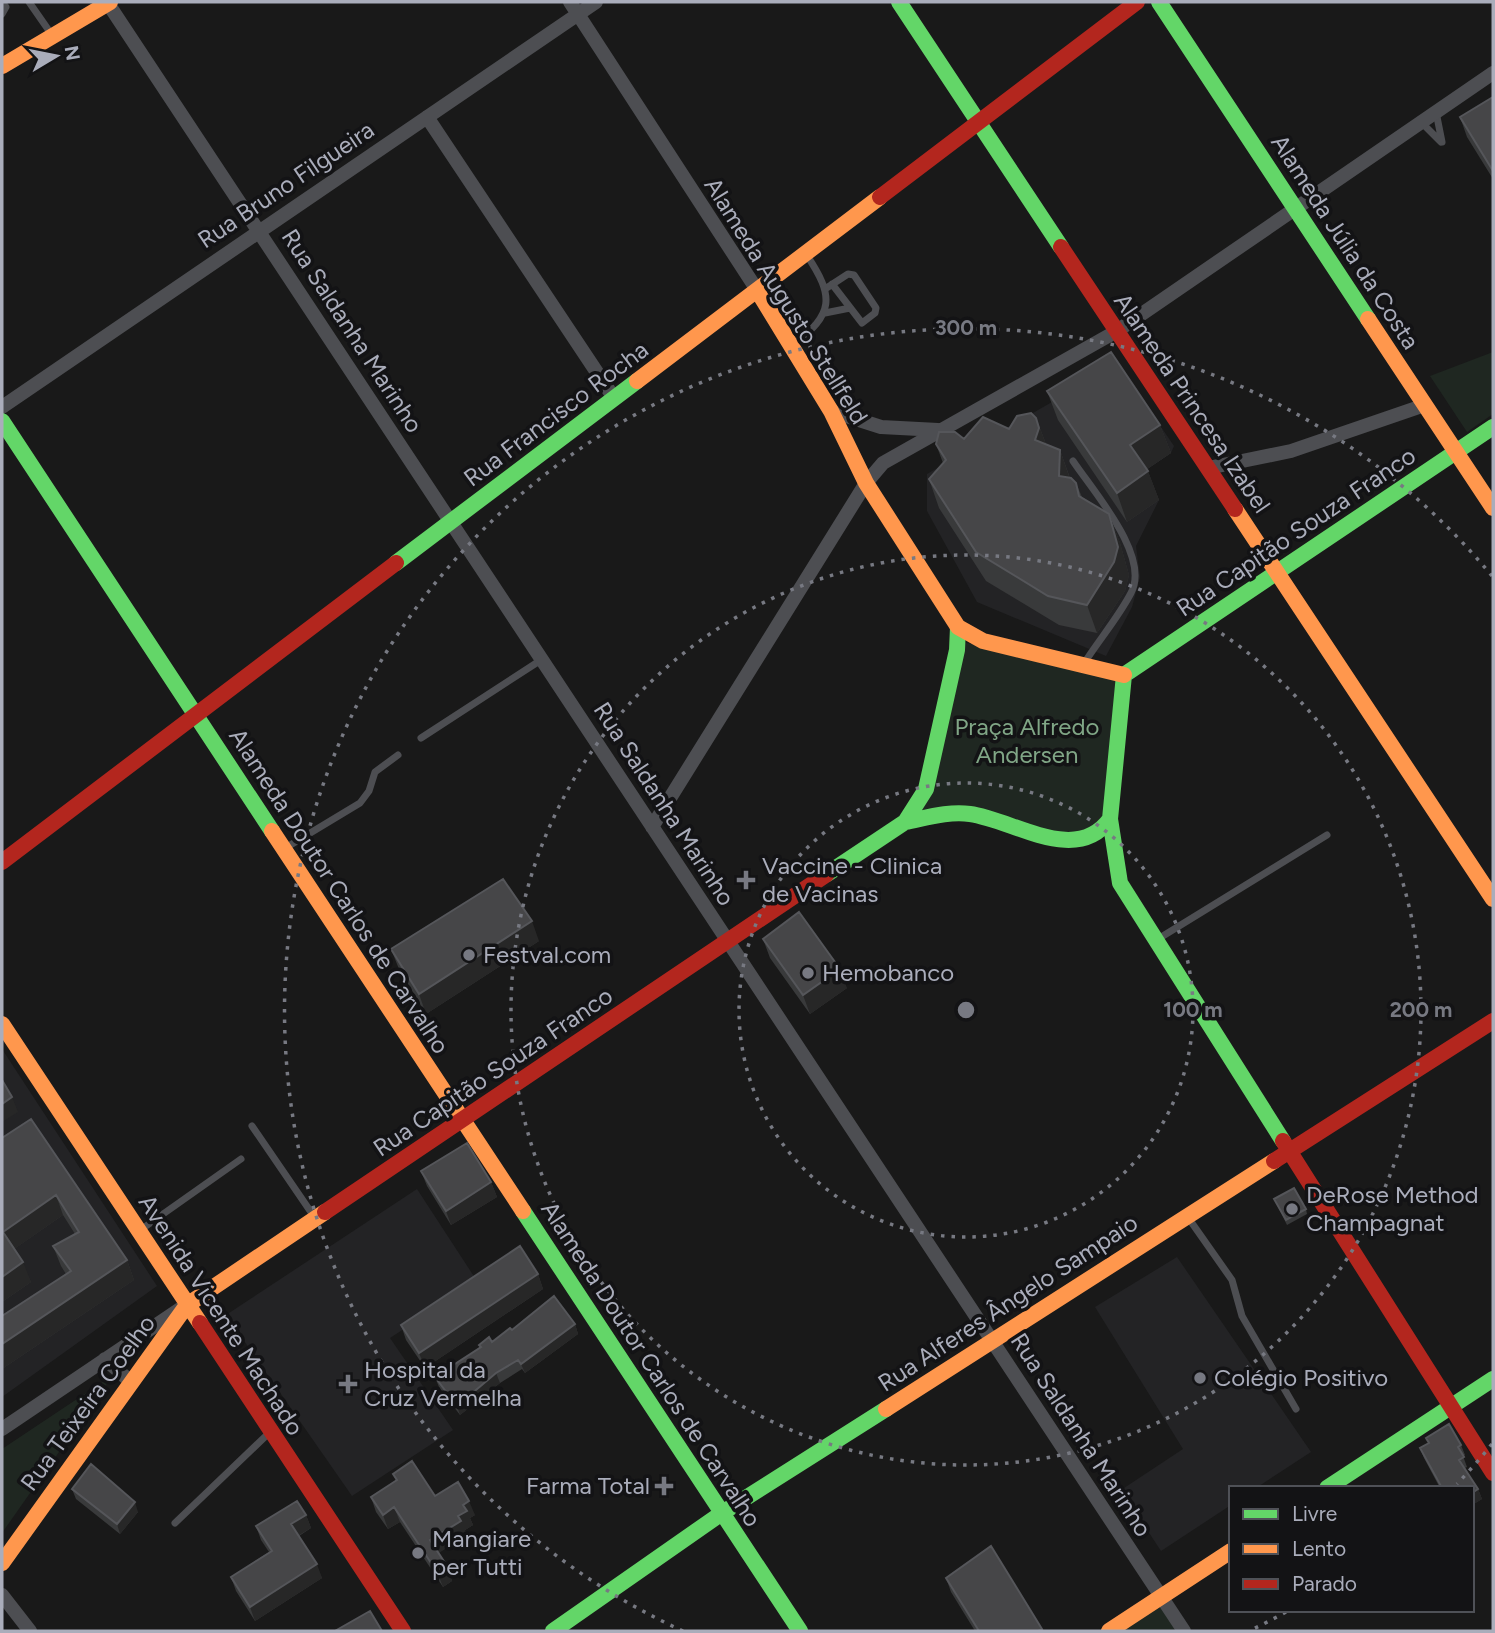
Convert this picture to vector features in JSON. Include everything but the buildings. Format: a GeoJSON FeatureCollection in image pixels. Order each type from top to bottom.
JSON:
{"type":"FeatureCollection","features":[{"type":"Feature","properties":{"kind":"street"},"geometry":{"type":"LineString","coordinates":[[2,66],[108,2]]}},
{"type":"Feature","properties":{"kind":"street","name":"Rua Saldanha Marinho"},"geometry":{"type":"LineString","coordinates":[[108,2],[1184,1631]]}},
{"type":"Feature","properties":{"kind":"street","name":"Rua Bruno Filgueira"},"geometry":{"type":"LineString","coordinates":[[2,407],[427,117],[574,8],[596,2]]}},
{"type":"Feature","properties":{"kind":"street","name":"Alameda Princesa Izabel"},"geometry":{"type":"LineString","coordinates":[[898,2],[1493,899]]}},
{"type":"Feature","properties":{"kind":"street","name":"Rua Francisco Rocha"},"geometry":{"type":"LineString","coordinates":[[2,862],[1137,2]]}},
{"type":"Feature","properties":{"kind":"street","name":"Alameda Júlia da Costa"},"geometry":{"type":"LineString","coordinates":[[1160,2],[1493,508]]}},
{"type":"Feature","properties":{"kind":"street","name":"Alameda Augusto Stellfeld"},"geometry":{"type":"LineString","coordinates":[[574,8],[792,346],[831,411],[866,483],[958,627]]}},
{"type":"Feature","properties":{"kind":"street"},"geometry":{"type":"LineString","coordinates":[[652,827],[866,483],[883,463],[1116,331],[1493,73]]}},
{"type":"Feature","properties":{"kind":"street"},"geometry":{"type":"LineString","coordinates":[[427,117],[614,398]]}},
{"type":"Feature","properties":{"kind":"street"},"geometry":{"type":"LineString","coordinates":[[1208,468],[1291,451],[1425,405]]}},
{"type":"Feature","properties":{"kind":"street"},"geometry":{"type":"LineString","coordinates":[[831,411],[881,427],[939,430]]}},
{"type":"Feature","properties":{"kind":"street","name":"Alameda Doutor Carlos de Carvalho"},"geometry":{"type":"LineString","coordinates":[[2,421],[800,1631]]}},
{"type":"Feature","properties":{"kind":"street","name":"Rua Capitão Souza Franco"},"geometry":{"type":"LineString","coordinates":[[1124,675],[1493,427]]}},
{"type":"Feature","properties":{"kind":"street"},"geometry":{"type":"LineString","coordinates":[[905,822],[926,789],[957,650],[958,627],[983,640],[1124,675],[1110,819],[1120,883],[1493,1473]]}},
{"type":"Feature","properties":{"kind":"street"},"geometry":{"type":"LineString","coordinates":[[905,822],[943,814],[970,814],[1072,842],[1091,838],[1110,819]]}},
{"type":"Feature","properties":{"kind":"street","name":"Rua Capitão Souza Franco"},"geometry":{"type":"LineString","coordinates":[[2,1429],[905,822]]}},
{"type":"Feature","properties":{"kind":"street","name":"Rua Alferes Ângelo Sampaio"},"geometry":{"type":"LineString","coordinates":[[553,1631],[722,1513],[1493,1021]]}},
{"type":"Feature","properties":{"kind":"street","name":"Avenida Vicente Machado"},"geometry":{"type":"LineString","coordinates":[[2,1024],[403,1631]]}},
{"type":"Feature","properties":{"kind":"street","name":"Rua Teixeira Coelho"},"geometry":{"type":"LineString","coordinates":[[2,1563],[187,1304]]}},
{"type":"Feature","properties":{"kind":"street"},"geometry":{"type":"LineString","coordinates":[[105,1359],[131,1382]]}},
{"type":"Feature","properties":{"kind":"street"},"geometry":{"type":"LineString","coordinates":[[1330,1486],[1493,1379]]}},
{"type":"Feature","properties":{"kind":"street"},"geometry":{"type":"LineString","coordinates":[[1109,1631],[1229,1552]]}},
{"type":"Feature","properties":{"kind":"street"},"geometry":{"type":"LineString","coordinates":[[2,1595],[30,1631]]}},
{"type":"Feature","properties":{"kind":"lane"},"geometry":{"type":"LineString","coordinates":[[2,2],[6,7],[2,14]]}},
{"type":"Feature","properties":{"kind":"lane"},"geometry":{"type":"LineString","coordinates":[[29,2],[53,36]]}},
{"type":"Feature","properties":{"kind":"lane"},"geometry":{"type":"LineString","coordinates":[[1421,122],[1442,142],[1436,112]]}},
{"type":"Feature","properties":{"kind":"lane"},"geometry":{"type":"LineString","coordinates":[[792,346],[811,331],[825,313],[829,287],[848,274],[854,275],[876,308],[875,313],[862,323],[829,287],[806,253]]}},
{"type":"Feature","properties":{"kind":"lane"},"geometry":{"type":"LineString","coordinates":[[825,313],[850,308]]}},
{"type":"Feature","properties":{"kind":"lane"},"geometry":{"type":"LineString","coordinates":[[1073,461],[1127,541],[1135,566],[1133,591],[1083,665]]}},
{"type":"Feature","properties":{"kind":"lane"},"geometry":{"type":"LineString","coordinates":[[421,738],[542,660]]}},
{"type":"Feature","properties":{"kind":"lane"},"geometry":{"type":"LineString","coordinates":[[284,849],[360,803],[369,791],[375,772],[398,755]]}},
{"type":"Feature","properties":{"kind":"lane"},"geometry":{"type":"LineString","coordinates":[[1156,940],[1327,835]]}},
{"type":"Feature","properties":{"kind":"lane"},"geometry":{"type":"LineString","coordinates":[[252,1126],[315,1219]]}},
{"type":"Feature","properties":{"kind":"lane"},"geometry":{"type":"LineString","coordinates":[[138,1231],[242,1159]]}},
{"type":"Feature","properties":{"kind":"lane"},"geometry":{"type":"LineString","coordinates":[[1187,1216],[1232,1280],[1242,1317],[1296,1409]]}},
{"type":"Feature","properties":{"kind":"lane"},"geometry":{"type":"LineString","coordinates":[[175,1523],[271,1432]]}},
{"type":"Feature","properties":{"kind":"shaded area"},"geometry":{"type":"Polygon","coordinates":[[[1118,364],[1174,446],[1171,453],[1142,473],[1159,500],[1136,546],[1140,577],[1132,607],[1106,656],[977,602],[927,511],[927,474],[1118,364]]]}},
{"type":"Feature","properties":{"kind":"shaded area"},"geometry":{"type":"Polygon","coordinates":[[[2,1049],[157,1286],[2,1397],[2,1049]]]}},
{"type":"Feature","properties":{"kind":"shaded area","name":"Hospital da Cruz Vermelha"},"geometry":{"type":"Polygon","coordinates":[[[417,1189],[477,1281],[390,1338],[453,1430],[352,1496],[226,1315],[417,1189]]]}},
{"type":"Feature","properties":{"kind":"shaded area","name":"Colégio Positivo"},"geometry":{"type":"Polygon","coordinates":[[[1177,1257],[1311,1452],[1259,1486],[1229,1486],[1229,1506],[1161,1551],[1121,1490],[1183,1449],[1095,1307],[1177,1257]]]}},
{"type":"Feature","properties":{"kind":"green space"},"geometry":{"type":"Polygon","coordinates":[[[1493,352],[1493,414],[1467,432],[1430,376],[1493,352]]]}},
{"type":"Feature","properties":{"kind":"green space","name":"Praça Alfredo Andersen"},"geometry":{"type":"Polygon","coordinates":[[[958,641],[1124,675],[1110,819],[1091,838],[914,812],[958,641]]]}},
{"type":"Feature","properties":{"kind":"green space"},"geometry":{"type":"Polygon","coordinates":[[[113,1375],[2,1533],[2,1449],[113,1375]]]}},
{"type":"Feature","properties":{"kind":"green space"},"geometry":{"type":"Polygon","coordinates":[[[1161,1597],[1184,1631],[1109,1631],[1161,1597]]]}},
{"type":"Feature","properties":{"kind":"traffic: fast"},"geometry":{"type":"LineString","coordinates":[[899,2],[1061,247]]}},
{"type":"Feature","properties":{"kind":"traffic: fast"},"geometry":{"type":"LineString","coordinates":[[1159,2],[1368,319]]}},
{"type":"Feature","properties":{"kind":"traffic: fast"},"geometry":{"type":"LineString","coordinates":[[396,563],[637,381]]}},
{"type":"Feature","properties":{"kind":"traffic: fast"},"geometry":{"type":"LineString","coordinates":[[2,421],[272,831]]}},
{"type":"Feature","properties":{"kind":"traffic: fast"},"geometry":{"type":"LineString","coordinates":[[1124,675],[1493,427]]}},
{"type":"Feature","properties":{"kind":"traffic: fast"},"geometry":{"type":"LineString","coordinates":[[827,874],[905,822],[926,789],[957,650],[958,627]]}},
{"type":"Feature","properties":{"kind":"traffic: fast"},"geometry":{"type":"LineString","coordinates":[[905,822],[962,813],[1062,840],[1080,839],[1096,833],[1110,819],[1124,675]]}},
{"type":"Feature","properties":{"kind":"traffic: fast"},"geometry":{"type":"LineString","coordinates":[[1110,819],[1120,883],[1283,1141]]}},
{"type":"Feature","properties":{"kind":"traffic: fast"},"geometry":{"type":"LineString","coordinates":[[523,1211],[800,1631]]}},
{"type":"Feature","properties":{"kind":"traffic: fast"},"geometry":{"type":"LineString","coordinates":[[1330,1486],[1493,1379]]}},
{"type":"Feature","properties":{"kind":"traffic: fast"},"geometry":{"type":"LineString","coordinates":[[553,1631],[722,1513],[886,1409]]}},
{"type":"Feature","properties":{"kind":"traffic: slow"},"geometry":{"type":"LineString","coordinates":[[2,66],[110,2]]}},
{"type":"Feature","properties":{"kind":"traffic: slow"},"geometry":{"type":"LineString","coordinates":[[637,381],[880,197]]}},
{"type":"Feature","properties":{"kind":"traffic: slow"},"geometry":{"type":"LineString","coordinates":[[757,290],[831,411],[866,483],[958,627],[983,641],[1124,675]]}},
{"type":"Feature","properties":{"kind":"traffic: slow"},"geometry":{"type":"LineString","coordinates":[[1368,319],[1493,508]]}},
{"type":"Feature","properties":{"kind":"traffic: slow"},"geometry":{"type":"LineString","coordinates":[[1235,509],[1493,899]]}},
{"type":"Feature","properties":{"kind":"traffic: slow"},"geometry":{"type":"LineString","coordinates":[[272,831],[523,1211]]}},
{"type":"Feature","properties":{"kind":"traffic: slow"},"geometry":{"type":"LineString","coordinates":[[2,1024],[200,1323]]}},
{"type":"Feature","properties":{"kind":"traffic: slow"},"geometry":{"type":"LineString","coordinates":[[886,1409],[1274,1161]]}},
{"type":"Feature","properties":{"kind":"traffic: slow"},"geometry":{"type":"LineString","coordinates":[[2,1563],[187,1305],[325,1212]]}},
{"type":"Feature","properties":{"kind":"traffic: slow"},"geometry":{"type":"LineString","coordinates":[[1109,1631],[1229,1552]]}},
{"type":"Feature","properties":{"kind":"traffic: jam"},"geometry":{"type":"LineString","coordinates":[[880,197],[1137,2]]}},
{"type":"Feature","properties":{"kind":"traffic: jam"},"geometry":{"type":"LineString","coordinates":[[1061,247],[1235,509]]}},
{"type":"Feature","properties":{"kind":"traffic: jam"},"geometry":{"type":"LineString","coordinates":[[2,862],[396,563]]}},
{"type":"Feature","properties":{"kind":"traffic: jam"},"geometry":{"type":"LineString","coordinates":[[325,1212],[827,874]]}},
{"type":"Feature","properties":{"kind":"traffic: jam"},"geometry":{"type":"LineString","coordinates":[[1274,1161],[1493,1021]]}},
{"type":"Feature","properties":{"kind":"traffic: jam"},"geometry":{"type":"LineString","coordinates":[[1283,1141],[1493,1473]]}},
{"type":"Feature","properties":{"kind":"traffic: jam"},"geometry":{"type":"LineString","coordinates":[[200,1323],[403,1631]]}},
{"type":"Feature","properties":{"kind":"place","name":"Vaccine - Clinica de Vacinas"},"geometry":{"type":"Point","coordinates":[746,880]}},
{"type":"Feature","properties":{"kind":"place","name":"Festval.com"},"geometry":{"type":"Point","coordinates":[469,955]}},
{"type":"Feature","properties":{"kind":"place","name":"Hemobanco"},"geometry":{"type":"Point","coordinates":[808,973]}},
{"type":"Feature","properties":{"kind":"place","name":"DeRose Method Champagnat"},"geometry":{"type":"Point","coordinates":[1292,1209]}},
{"type":"Feature","properties":{"kind":"place","name":"Colégio Positivo"},"geometry":{"type":"Point","coordinates":[1200,1378]}},
{"type":"Feature","properties":{"kind":"place","name":"Hospital da Cruz Vermelha"},"geometry":{"type":"Point","coordinates":[348,1384]}},
{"type":"Feature","properties":{"kind":"place","name":"Farma Total"},"geometry":{"type":"Point","coordinates":[664,1486]}},
{"type":"Feature","properties":{"kind":"place","name":"Mangiare per Tutti"},"geometry":{"type":"Point","coordinates":[418,1553]}}]}
